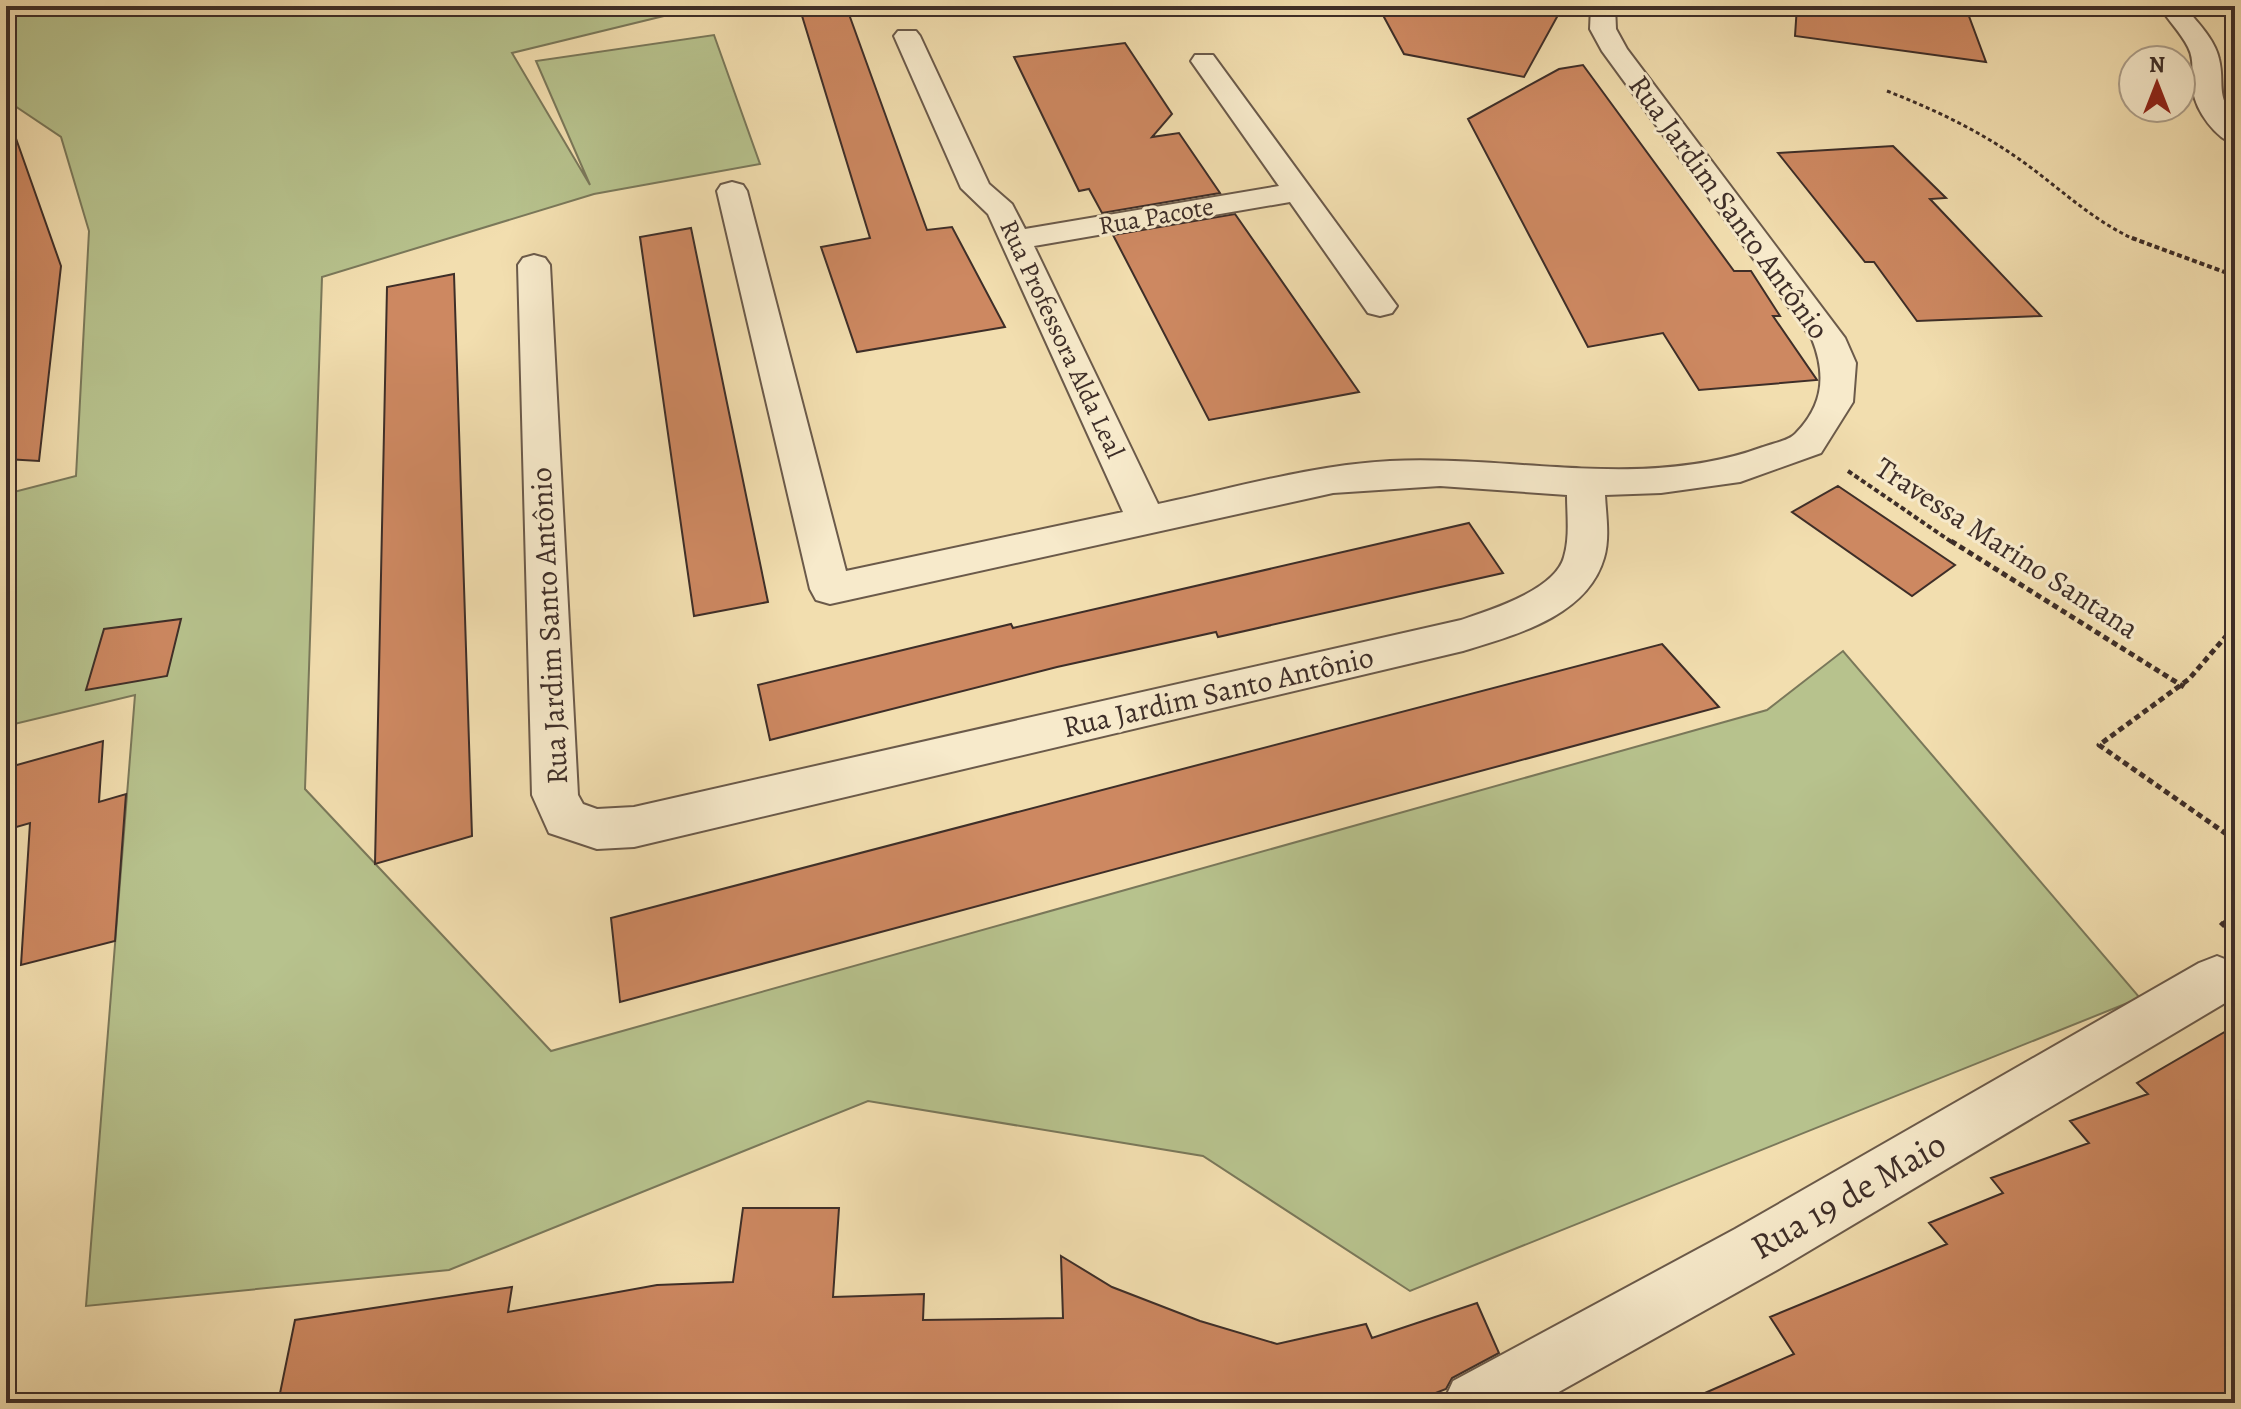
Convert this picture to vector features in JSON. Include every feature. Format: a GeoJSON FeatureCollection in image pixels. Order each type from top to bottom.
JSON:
{"type":"FeatureCollection","features":[{"type":"Feature","properties":{"kind":"street","name":"Rua Jardim Santo Antônio"},"geometry":{"type":"LineString","coordinates":[[1603,6],[1603,29],[1615,51],[1828,338],[1839,363],[1839,384],[1835,402],[1808,444]]}},
{"type":"Feature","properties":{"kind":"street"},"geometry":{"type":"LineString","coordinates":[[2171,6],[2200,44],[2206,59],[2206,91],[2214,111],[2235,135]]}},
{"type":"Feature","properties":{"kind":"street","name":"Rua Professora Alda Leal"},"geometry":{"type":"LineString","coordinates":[[907,36],[976,188],[1001,210],[1016,240],[1146,519]]}},
{"type":"Feature","properties":{"kind":"street"},"geometry":{"type":"LineString","coordinates":[[1204,61],[1380,306]]}},
{"type":"Feature","properties":{"kind":"street"},"geometry":{"type":"LineString","coordinates":[[732,191],[830,589],[1333,480],[1389,474],[1493,475],[1586,483],[1661,480],[1740,469],[1808,444]]}},
{"type":"Feature","properties":{"kind":"street","name":"Rua Pacote"},"geometry":{"type":"LineString","coordinates":[[1016,240],[1296,192]]}},
{"type":"Feature","properties":{"kind":"street","name":"Rua Jardim Santo Antônio"},"geometry":{"type":"LineString","coordinates":[[534,265],[555,795],[566,819],[597,829],[649,824],[1463,635],[1525,614],[1565,588],[1584,560],[1586,483]]}},
{"type":"Feature","properties":{"kind":"street","name":"Rua 19 de Maio"},"geometry":{"type":"LineString","coordinates":[[1475,1403],[1827,1210],[2217,980]]}},
{"type":"Feature","properties":{"kind":"path"},"geometry":{"type":"LineString","coordinates":[[1887,91],[1938,110],[2024,162],[2058,193],[2095,219],[2138,240],[2235,276]]}},
{"type":"Feature","properties":{"kind":"path","name":"Travessa Marino Santana"},"geometry":{"type":"LineString","coordinates":[[1808,444],[1985,564],[2184,687]]}},
{"type":"Feature","properties":{"kind":"path"},"geometry":{"type":"LineString","coordinates":[[2234,627],[2219,651],[2184,687],[2099,745],[2235,840]]}},
{"type":"Feature","properties":{"kind":"green space"},"geometry":{"type":"Polygon","coordinates":[[[6,6],[705,6],[512,53],[590,185],[536,61],[714,35],[760,164],[594,194],[322,277],[305,789],[551,1051],[1767,710],[1843,651],[2140,998],[1410,1291],[1203,1156],[868,1101],[449,1270],[86,1306],[135,695],[6,726],[6,494],[76,476],[89,231],[61,137],[6,100],[6,6]]]}},
{"type":"Feature","properties":{"kind":"building"},"geometry":{"type":"Polygon","coordinates":[[[799,6],[846,6],[927,230],[952,227],[1005,327],[857,352],[821,247],[870,238],[799,6]]]}},
{"type":"Feature","properties":{"kind":"building"},"geometry":{"type":"Polygon","coordinates":[[[1378,6],[1563,6],[1524,77],[1404,54],[1378,6]]]}},
{"type":"Feature","properties":{"kind":"building"},"geometry":{"type":"Polygon","coordinates":[[[1797,6],[1927,6],[1967,11],[1986,62],[1795,36],[1797,6]]]}},
{"type":"Feature","properties":{"kind":"building"},"geometry":{"type":"Polygon","coordinates":[[[1125,43],[1172,114],[1152,137],[1179,133],[1220,193],[1102,213],[1089,189],[1079,191],[1014,57],[1125,43]]]}},
{"type":"Feature","properties":{"kind":"building"},"geometry":{"type":"Polygon","coordinates":[[[1583,65],[1734,271],[1751,271],[1780,316],[1773,316],[1817,380],[1699,390],[1663,333],[1588,347],[1468,119],[1559,69],[1583,65]]]}},
{"type":"Feature","properties":{"kind":"building"},"geometry":{"type":"Polygon","coordinates":[[[13,130],[61,266],[39,461],[6,459],[6,131],[13,130]]]}},
{"type":"Feature","properties":{"kind":"building"},"geometry":{"type":"Polygon","coordinates":[[[1893,146],[1946,198],[1930,199],[2041,316],[1917,321],[1874,262],[1865,262],[1778,153],[1893,146]]]}},
{"type":"Feature","properties":{"kind":"building"},"geometry":{"type":"Polygon","coordinates":[[[1235,214],[1359,392],[1209,420],[1113,235],[1235,214]]]}},
{"type":"Feature","properties":{"kind":"building"},"geometry":{"type":"Polygon","coordinates":[[[691,228],[768,602],[694,616],[640,237],[691,228]]]}},
{"type":"Feature","properties":{"kind":"building"},"geometry":{"type":"Polygon","coordinates":[[[454,274],[472,836],[375,864],[387,287],[454,274]]]}},
{"type":"Feature","properties":{"kind":"building"},"geometry":{"type":"Polygon","coordinates":[[[1838,486],[1955,565],[1912,596],[1792,512],[1838,486]]]}},
{"type":"Feature","properties":{"kind":"building"},"geometry":{"type":"Polygon","coordinates":[[[1469,523],[1503,573],[1218,637],[1216,632],[1057,667],[770,740],[758,685],[1011,624],[1013,628],[1469,523]]]}},
{"type":"Feature","properties":{"kind":"building"},"geometry":{"type":"Polygon","coordinates":[[[181,619],[167,676],[86,690],[104,629],[181,619]]]}},
{"type":"Feature","properties":{"kind":"building"},"geometry":{"type":"Polygon","coordinates":[[[1662,644],[1719,707],[620,1002],[611,918],[1662,644]]]}},
{"type":"Feature","properties":{"kind":"building"},"geometry":{"type":"Polygon","coordinates":[[[103,741],[99,802],[126,794],[115,941],[21,965],[30,823],[6,830],[6,768],[103,741]]]}},
{"type":"Feature","properties":{"kind":"building"},"geometry":{"type":"Polygon","coordinates":[[[2235,1026],[2235,1403],[1682,1403],[1794,1354],[1770,1317],[1947,1244],[1929,1223],[2003,1193],[1991,1178],[2089,1143],[2070,1121],[2148,1094],[2137,1083],[2235,1026]]]}},
{"type":"Feature","properties":{"kind":"building"},"geometry":{"type":"Polygon","coordinates":[[[743,1208],[839,1208],[833,1297],[924,1294],[923,1320],[1063,1318],[1061,1256],[1112,1287],[1200,1321],[1277,1344],[1366,1324],[1372,1338],[1477,1303],[1499,1353],[1452,1378],[1446,1389],[1410,1403],[278,1403],[295,1320],[512,1287],[508,1312],[657,1285],[733,1282],[743,1208]]]}}]}
